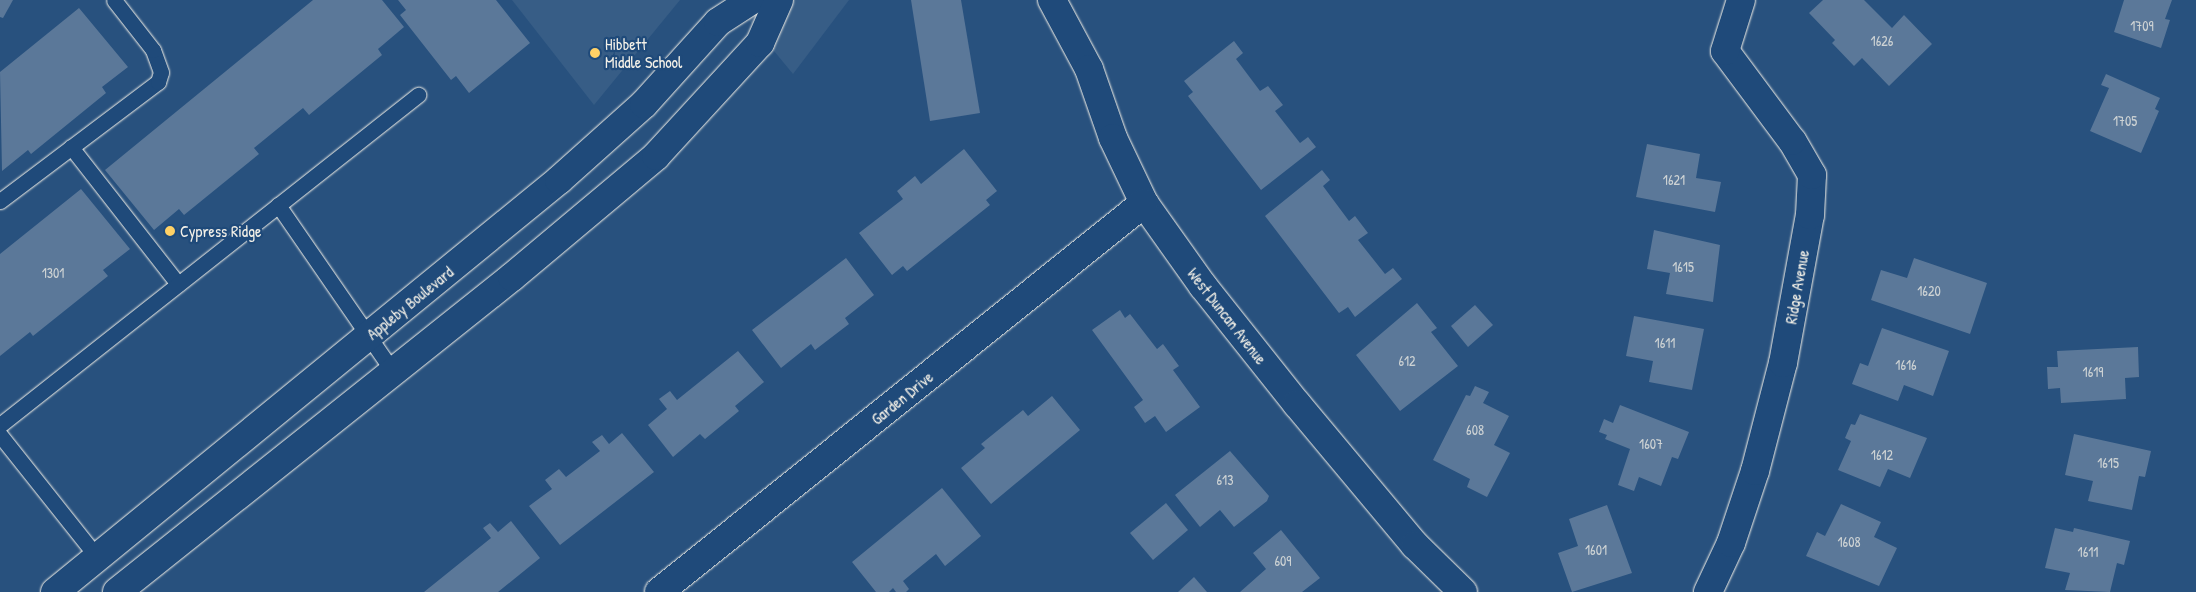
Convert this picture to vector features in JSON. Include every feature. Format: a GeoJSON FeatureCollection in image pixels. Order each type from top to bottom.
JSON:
{"type":"FeatureCollection","features":[{"type":"Feature","properties":{"kind":"street","name":"Appleby Boulevard"},"geometry":{"type":"LineString","coordinates":[[55,592],[559,180],[644,104],[718,22],[752,0]]}},
{"type":"Feature","properties":{"kind":"street"},"geometry":{"type":"LineString","coordinates":[[117,592],[393,372],[656,156],[760,43],[779,0]]}},
{"type":"Feature","properties":{"kind":"street","name":"West Duncan Avenue"},"geometry":{"type":"LineString","coordinates":[[1052,0],[1089,69],[1113,138],[1144,204],[1203,286],[1297,404],[1415,545],[1463,592]]}},
{"type":"Feature","properties":{"kind":"street","name":"Ridge Avenue"},"geometry":{"type":"LineString","coordinates":[[1708,592],[1731,543],[1755,471],[1783,363],[1810,215],[1812,175],[1792,141],[1725,51],[1741,0]]}},
{"type":"Feature","properties":{"kind":"street","name":"Garden Drive"},"geometry":{"type":"LineString","coordinates":[[659,592],[1144,204]]}},
{"type":"Feature","properties":{"kind":"lane"},"geometry":{"type":"LineString","coordinates":[[0,201],[158,82],[161,72],[153,50],[114,0]]}},
{"type":"Feature","properties":{"kind":"lane"},"geometry":{"type":"LineString","coordinates":[[0,425],[418,95]]}},
{"type":"Feature","properties":{"kind":"lane"},"geometry":{"type":"LineString","coordinates":[[71,147],[178,284]]}},
{"type":"Feature","properties":{"kind":"lane"},"geometry":{"type":"LineString","coordinates":[[278,205],[366,338],[393,372]]}},
{"type":"Feature","properties":{"kind":"lane"},"geometry":{"type":"LineString","coordinates":[[0,435],[97,557]]}},
{"type":"Feature","properties":{"kind":"shaded area","name":"Hibbett Middle School"},"geometry":{"type":"Polygon","coordinates":[[[512,0],[680,0],[594,105],[512,0]]]}},
{"type":"Feature","properties":{"kind":"shaded area"},"geometry":{"type":"Polygon","coordinates":[[[732,0],[849,0],[793,74],[732,0]]]}},
{"type":"Feature","properties":{"kind":"building"},"geometry":{"type":"Polygon","coordinates":[[[0,0],[13,0],[3,18],[0,17],[0,0]]]}},
{"type":"Feature","properties":{"kind":"building"},"geometry":{"type":"Polygon","coordinates":[[[313,0],[382,0],[404,27],[378,49],[382,55],[309,115],[303,108],[254,148],[259,154],[184,215],[179,209],[154,230],[105,170],[313,0]]]}},
{"type":"Feature","properties":{"kind":"building"},"geometry":{"type":"Polygon","coordinates":[[[398,0],[496,0],[530,43],[469,93],[456,76],[451,80],[400,15],[406,10],[398,0]]]}},
{"type":"Feature","properties":{"kind":"building"},"geometry":{"type":"Polygon","coordinates":[[[911,0],[961,0],[980,113],[930,121],[911,0]]]}},
{"type":"Feature","properties":{"kind":"building"},"geometry":{"type":"Polygon","coordinates":[[[1823,0],[1864,0],[1892,28],[1904,15],[1932,44],[1889,86],[1862,58],[1854,66],[1832,43],[1835,40],[1809,13],[1823,0]]]}},
{"type":"Feature","properties":{"kind":"building"},"geometry":{"type":"Polygon","coordinates":[[[2124,0],[2172,0],[2165,19],[2170,20],[2161,48],[2114,32],[2124,0]]]}},
{"type":"Feature","properties":{"kind":"building"},"geometry":{"type":"Polygon","coordinates":[[[79,8],[128,67],[102,87],[106,93],[31,154],[28,150],[2,171],[0,72],[79,8]]]}},
{"type":"Feature","properties":{"kind":"building"},"geometry":{"type":"Polygon","coordinates":[[[1234,41],[1243,53],[1236,59],[1260,91],[1268,86],[1283,105],[1275,111],[1300,143],[1308,137],[1316,147],[1261,190],[1188,96],[1193,92],[1184,81],[1234,41]]]}},
{"type":"Feature","properties":{"kind":"building"},"geometry":{"type":"Polygon","coordinates":[[[2106,74],[2160,98],[2155,109],[2159,111],[2141,153],[2090,131],[2109,88],[2101,85],[2106,74]]]}},
{"type":"Feature","properties":{"kind":"building"},"geometry":{"type":"Polygon","coordinates":[[[1647,144],[1700,154],[1696,178],[1721,182],[1715,212],[1636,197],[1647,144]]]}},
{"type":"Feature","properties":{"kind":"building"},"geometry":{"type":"Polygon","coordinates":[[[964,149],[997,191],[986,200],[990,205],[907,271],[903,266],[892,275],[859,233],[903,199],[897,191],[915,176],[921,184],[964,149]]]}},
{"type":"Feature","properties":{"kind":"building"},"geometry":{"type":"Polygon","coordinates":[[[1322,170],[1330,180],[1323,186],[1349,221],[1355,216],[1368,233],[1358,240],[1385,274],[1393,268],[1402,279],[1355,317],[1348,307],[1339,313],[1265,216],[1322,170]]]}},
{"type":"Feature","properties":{"kind":"building"},"geometry":{"type":"Polygon","coordinates":[[[81,189],[130,249],[103,270],[108,276],[33,336],[30,332],[0,356],[0,254],[81,189]]]}},
{"type":"Feature","properties":{"kind":"building"},"geometry":{"type":"Polygon","coordinates":[[[1654,230],[1720,245],[1713,302],[1666,294],[1670,273],[1647,269],[1654,230]]]}},
{"type":"Feature","properties":{"kind":"building"},"geometry":{"type":"Polygon","coordinates":[[[846,258],[874,295],[845,318],[849,324],[815,350],[811,344],[781,368],[752,330],[846,258]]]}},
{"type":"Feature","properties":{"kind":"building"},"geometry":{"type":"Polygon","coordinates":[[[1914,258],[1987,283],[1970,334],[1871,300],[1881,270],[1907,278],[1914,258]]]}},
{"type":"Feature","properties":{"kind":"building"},"geometry":{"type":"Polygon","coordinates":[[[1417,303],[1437,328],[1431,332],[1458,366],[1400,411],[1356,355],[1417,303]]]}},
{"type":"Feature","properties":{"kind":"building"},"geometry":{"type":"Polygon","coordinates":[[[1475,305],[1493,325],[1468,347],[1451,326],[1475,305]]]}},
{"type":"Feature","properties":{"kind":"building"},"geometry":{"type":"Polygon","coordinates":[[[1120,310],[1125,318],[1130,314],[1157,349],[1163,344],[1179,366],[1173,370],[1200,407],[1166,432],[1155,416],[1145,423],[1134,407],[1143,400],[1092,330],[1120,310]]]}},
{"type":"Feature","properties":{"kind":"building"},"geometry":{"type":"Polygon","coordinates":[[[1634,316],[1704,329],[1692,390],[1649,382],[1653,361],[1626,356],[1634,316]]]}},
{"type":"Feature","properties":{"kind":"building"},"geometry":{"type":"Polygon","coordinates":[[[1882,328],[1949,351],[1933,396],[1904,385],[1898,401],[1852,384],[1860,363],[1868,366],[1882,328]]]}},
{"type":"Feature","properties":{"kind":"building"},"geometry":{"type":"Polygon","coordinates":[[[2138,347],[2139,377],[2125,378],[2126,399],[2061,403],[2060,388],[2048,389],[2047,367],[2058,367],[2057,351],[2138,347]]]}},
{"type":"Feature","properties":{"kind":"building"},"geometry":{"type":"Polygon","coordinates":[[[738,351],[764,382],[735,406],[739,411],[705,439],[700,434],[673,457],[648,425],[667,409],[659,399],[670,391],[677,400],[738,351]]]}},
{"type":"Feature","properties":{"kind":"building"},"geometry":{"type":"Polygon","coordinates":[[[1475,386],[1489,392],[1483,403],[1509,416],[1494,445],[1510,453],[1487,497],[1467,487],[1470,479],[1433,460],[1466,395],[1470,396],[1475,386]]]}},
{"type":"Feature","properties":{"kind":"building"},"geometry":{"type":"Polygon","coordinates":[[[1052,396],[1080,430],[991,504],[961,468],[985,448],[981,444],[1023,410],[1028,416],[1052,396]]]}},
{"type":"Feature","properties":{"kind":"building"},"geometry":{"type":"Polygon","coordinates":[[[1620,405],[1689,432],[1678,459],[1672,457],[1661,486],[1639,477],[1634,491],[1618,485],[1630,449],[1605,439],[1607,435],[1599,432],[1604,419],[1613,423],[1620,405]]]}},
{"type":"Feature","properties":{"kind":"building"},"geometry":{"type":"Polygon","coordinates":[[[1860,414],[1927,438],[1910,478],[1888,469],[1880,487],[1838,470],[1851,441],[1845,438],[1851,424],[1855,425],[1860,414]]]}},
{"type":"Feature","properties":{"kind":"building"},"geometry":{"type":"Polygon","coordinates":[[[622,433],[654,472],[560,545],[529,506],[552,489],[545,480],[559,469],[566,477],[600,451],[592,442],[602,435],[609,444],[622,433]]]}},
{"type":"Feature","properties":{"kind":"building"},"geometry":{"type":"Polygon","coordinates":[[[2074,434],[2151,451],[2145,477],[2139,476],[2132,510],[2088,501],[2093,481],[2065,475],[2074,434]]]}},
{"type":"Feature","properties":{"kind":"building"},"geometry":{"type":"Polygon","coordinates":[[[1230,451],[1269,496],[1267,501],[1234,527],[1220,510],[1200,527],[1175,495],[1230,451]]]}},
{"type":"Feature","properties":{"kind":"building"},"geometry":{"type":"Polygon","coordinates":[[[942,488],[981,536],[945,566],[936,554],[903,581],[909,589],[906,592],[896,592],[893,588],[889,592],[876,592],[852,562],[942,488]]]}},
{"type":"Feature","properties":{"kind":"building"},"geometry":{"type":"Polygon","coordinates":[[[1166,503],[1188,530],[1153,560],[1130,533],[1166,503]]]}},
{"type":"Feature","properties":{"kind":"building"},"geometry":{"type":"Polygon","coordinates":[[[1841,504],[1881,522],[1874,537],[1897,548],[1879,586],[1806,556],[1817,532],[1825,536],[1841,504]]]}},
{"type":"Feature","properties":{"kind":"building"},"geometry":{"type":"Polygon","coordinates":[[[1607,505],[1632,573],[1572,592],[1558,553],[1578,546],[1569,519],[1607,505]]]}},
{"type":"Feature","properties":{"kind":"building"},"geometry":{"type":"Polygon","coordinates":[[[511,521],[540,558],[498,592],[424,592],[491,538],[483,528],[490,523],[498,532],[511,521]]]}},
{"type":"Feature","properties":{"kind":"building"},"geometry":{"type":"Polygon","coordinates":[[[2055,528],[2073,532],[2074,528],[2130,541],[2124,565],[2117,563],[2110,592],[2065,590],[2070,573],[2045,568],[2055,528]]]}},
{"type":"Feature","properties":{"kind":"building"},"geometry":{"type":"Polygon","coordinates":[[[1281,530],[1320,578],[1302,592],[1240,592],[1266,569],[1253,553],[1281,530]]]}},
{"type":"Feature","properties":{"kind":"building"},"geometry":{"type":"Polygon","coordinates":[[[1194,577],[1207,592],[1178,592],[1194,577]]]}},
{"type":"Feature","properties":{"kind":"place","name":"Hibbett Middle School"},"geometry":{"type":"Point","coordinates":[595,53]}},
{"type":"Feature","properties":{"kind":"place","name":"Cypress Ridge"},"geometry":{"type":"Point","coordinates":[170,231]}}]}
